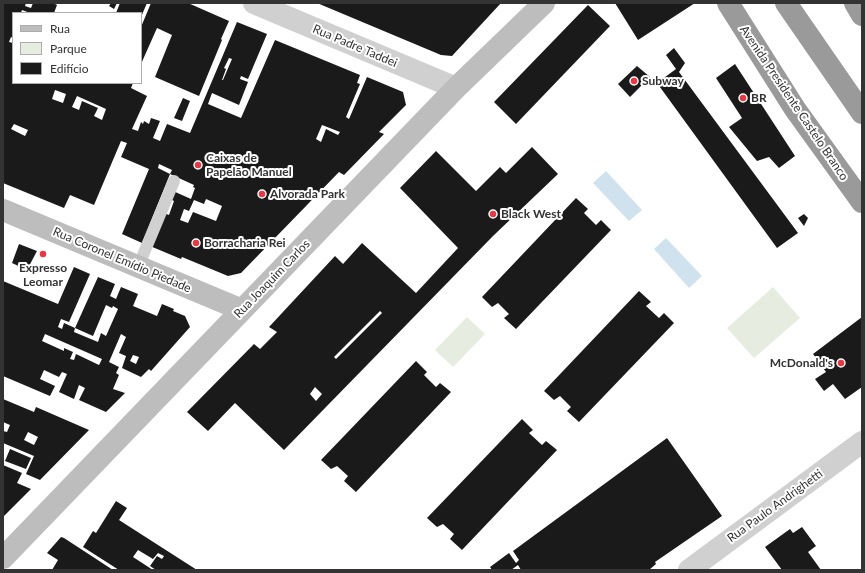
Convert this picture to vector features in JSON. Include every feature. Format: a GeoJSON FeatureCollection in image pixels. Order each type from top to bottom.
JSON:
{"type":"FeatureCollection","features":[{"type":"Feature","properties":{"kind":"highway","name":"Avenida Presidente Castelo Branco"},"geometry":{"type":"LineString","coordinates":[[728,3],[795,109],[862,202]]}},
{"type":"Feature","properties":{"kind":"highway"},"geometry":{"type":"LineString","coordinates":[[786,3],[862,113]]}},
{"type":"Feature","properties":{"kind":"highway"},"geometry":{"type":"LineString","coordinates":[[855,3],[862,15]]}},
{"type":"Feature","properties":{"kind":"street","name":"Rua Padre Taddei"},"geometry":{"type":"LineString","coordinates":[[255,3],[456,88]]}},
{"type":"Feature","properties":{"kind":"street","name":"Rua Joaquim Carlos"},"geometry":{"type":"LineString","coordinates":[[3,558],[456,88],[544,3]]}},
{"type":"Feature","properties":{"kind":"street","name":"Rua Coronel Emídio Piedade"},"geometry":{"type":"LineString","coordinates":[[3,210],[242,310]]}},
{"type":"Feature","properties":{"kind":"street","name":"Rua Paulo Andrighetti"},"geometry":{"type":"LineString","coordinates":[[689,570],[862,442]]}},
{"type":"Feature","properties":{"kind":"lane"},"geometry":{"type":"LineString","coordinates":[[138,266],[174,182]]}},
{"type":"Feature","properties":{"kind":"green space"},"geometry":{"type":"Polygon","coordinates":[[[773,287],[800,318],[754,358],[727,328],[773,287]]]}},
{"type":"Feature","properties":{"kind":"green space"},"geometry":{"type":"Polygon","coordinates":[[[467,317],[485,334],[453,367],[435,350],[467,317]]]}},
{"type":"Feature","properties":{"kind":"water"},"geometry":{"type":"Polygon","coordinates":[[[606,171],[642,210],[629,221],[593,183],[606,171]]]}},
{"type":"Feature","properties":{"kind":"water"},"geometry":{"type":"Polygon","coordinates":[[[666,238],[702,276],[689,288],[654,249],[666,238]]]}},
{"type":"Feature","properties":{"kind":"building"},"geometry":{"type":"Polygon","coordinates":[[[3,3],[26,3],[25,6],[31,8],[33,3],[53,3],[57,5],[54,12],[27,12],[22,10],[21,12],[12,12],[12,38],[9,42],[12,43],[12,84],[133,84],[131,88],[147,96],[132,129],[138,131],[141,122],[143,124],[144,121],[149,124],[151,118],[160,121],[153,138],[160,141],[167,124],[190,133],[237,22],[267,34],[248,79],[241,76],[240,79],[248,82],[239,105],[212,93],[208,104],[241,118],[275,40],[360,75],[357,83],[360,84],[346,117],[349,119],[367,77],[403,92],[406,105],[379,132],[384,134],[344,175],[339,172],[241,273],[228,276],[182,257],[181,259],[150,246],[164,213],[169,215],[174,201],[170,199],[173,191],[191,199],[195,188],[193,187],[194,185],[170,174],[142,243],[122,234],[149,169],[121,157],[127,143],[121,141],[94,205],[70,195],[64,208],[3,183],[3,3]],[[229,58],[224,68],[226,69],[222,80],[232,59],[229,58]],[[55,90],[52,99],[63,103],[66,94],[55,90]],[[77,96],[72,107],[79,110],[82,101],[98,108],[94,116],[102,120],[106,109],[77,96]],[[14,124],[11,129],[25,136],[28,130],[14,124]],[[322,125],[316,139],[321,142],[326,129],[338,135],[340,132],[322,125]],[[159,164],[158,168],[170,174],[172,170],[159,164]],[[206,199],[204,204],[194,200],[189,211],[184,209],[180,220],[188,223],[193,212],[216,221],[222,206],[206,199]]]}},
{"type":"Feature","properties":{"kind":"building"},"geometry":{"type":"Polygon","coordinates":[[[111,3],[117,3],[114,9],[109,6],[111,3]]]}},
{"type":"Feature","properties":{"kind":"building"},"geometry":{"type":"Polygon","coordinates":[[[120,3],[147,3],[142,15],[142,12],[116,12],[120,3]]]}},
{"type":"Feature","properties":{"kind":"building"},"geometry":{"type":"Polygon","coordinates":[[[151,3],[188,3],[229,21],[199,96],[155,77],[172,35],[157,28],[142,62],[142,25],[151,3]]]}},
{"type":"Feature","properties":{"kind":"building"},"geometry":{"type":"Polygon","coordinates":[[[317,3],[501,3],[452,56],[441,55],[317,3]]]}},
{"type":"Feature","properties":{"kind":"building"},"geometry":{"type":"Polygon","coordinates":[[[615,3],[695,3],[638,40],[615,3]]]}},
{"type":"Feature","properties":{"kind":"building"},"geometry":{"type":"Polygon","coordinates":[[[588,5],[610,26],[516,124],[494,102],[588,5]]]}},
{"type":"Feature","properties":{"kind":"building"},"geometry":{"type":"Polygon","coordinates":[[[674,48],[685,63],[679,72],[798,233],[777,248],[657,83],[676,69],[666,55],[674,48]]]}},
{"type":"Feature","properties":{"kind":"building","name":"BR"},"geometry":{"type":"Polygon","coordinates":[[[735,64],[795,156],[779,168],[769,157],[757,161],[729,127],[742,118],[716,78],[735,64]]]}},
{"type":"Feature","properties":{"kind":"building","name":"Subway"},"geometry":{"type":"Polygon","coordinates":[[[637,66],[650,77],[630,97],[618,84],[637,66]]]}},
{"type":"Feature","properties":{"kind":"building"},"geometry":{"type":"Polygon","coordinates":[[[183,98],[190,101],[182,121],[174,118],[183,98]]]}},
{"type":"Feature","properties":{"kind":"building"},"geometry":{"type":"Polygon","coordinates":[[[532,147],[558,174],[493,236],[284,450],[235,403],[208,431],[187,412],[254,344],[260,349],[277,332],[269,327],[335,256],[343,264],[362,243],[416,293],[458,248],[400,188],[436,151],[476,191],[500,167],[506,173],[532,147]],[[380,311],[334,357],[336,359],[382,313],[380,311]],[[315,387],[310,394],[316,401],[322,394],[315,387]]]}},
{"type":"Feature","properties":{"kind":"building"},"geometry":{"type":"Polygon","coordinates":[[[576,198],[588,209],[584,213],[596,225],[601,220],[611,230],[516,329],[504,318],[509,314],[498,303],[492,307],[482,297],[576,198]]]}},
{"type":"Feature","properties":{"kind":"building"},"geometry":{"type":"Polygon","coordinates":[[[804,214],[808,218],[804,226],[798,218],[804,214]]]}},
{"type":"Feature","properties":{"kind":"building"},"geometry":{"type":"Polygon","coordinates":[[[19,244],[37,251],[27,270],[12,263],[19,244]]]}},
{"type":"Feature","properties":{"kind":"building"},"geometry":{"type":"Polygon","coordinates":[[[74,267],[90,274],[69,322],[61,319],[58,327],[62,329],[64,323],[75,328],[98,277],[115,284],[110,296],[116,299],[121,287],[138,294],[133,306],[157,316],[162,304],[185,316],[190,327],[151,371],[149,369],[141,377],[122,368],[126,356],[119,353],[126,337],[121,334],[109,362],[119,367],[116,373],[119,375],[113,389],[125,393],[106,412],[79,400],[85,388],[79,385],[74,399],[59,392],[67,374],[62,372],[59,377],[44,370],[40,379],[55,386],[50,396],[3,376],[3,281],[58,304],[74,267]],[[106,305],[93,336],[75,328],[74,332],[98,342],[101,333],[106,336],[118,309],[113,306],[112,308],[106,305]],[[45,334],[42,341],[64,351],[64,348],[73,352],[70,359],[74,360],[76,354],[99,365],[102,359],[45,334]],[[133,355],[130,361],[136,364],[139,357],[133,355]]]}},
{"type":"Feature","properties":{"kind":"building"},"geometry":{"type":"Polygon","coordinates":[[[639,291],[651,302],[646,306],[659,318],[664,313],[674,323],[579,422],[567,411],[571,407],[560,396],[554,400],[544,391],[639,291]]]}},
{"type":"Feature","properties":{"kind":"building","name":"McDonald's"},"geometry":{"type":"Polygon","coordinates":[[[862,317],[862,387],[845,399],[833,384],[824,391],[815,379],[826,372],[813,354],[862,317]]]}},
{"type":"Feature","properties":{"kind":"building"},"geometry":{"type":"Polygon","coordinates":[[[416,361],[427,372],[424,375],[436,387],[440,383],[451,392],[356,492],[344,481],[348,476],[337,466],[331,469],[321,460],[416,361]]]}},
{"type":"Feature","properties":{"kind":"building"},"geometry":{"type":"Polygon","coordinates":[[[3,399],[34,412],[36,407],[89,430],[40,480],[26,474],[34,456],[3,443],[3,431],[7,432],[10,425],[3,422],[3,399]],[[28,432],[24,440],[34,445],[38,437],[28,432]]]}},
{"type":"Feature","properties":{"kind":"building"},"geometry":{"type":"Polygon","coordinates":[[[522,419],[533,430],[529,433],[542,445],[546,441],[557,450],[462,550],[450,539],[454,534],[443,524],[437,527],[427,518],[522,419]]]}},
{"type":"Feature","properties":{"kind":"building"},"geometry":{"type":"Polygon","coordinates":[[[667,438],[722,516],[655,562],[656,564],[649,570],[521,570],[518,565],[511,570],[492,570],[490,567],[509,553],[516,563],[519,560],[513,551],[667,438]]]}},
{"type":"Feature","properties":{"kind":"building"},"geometry":{"type":"Polygon","coordinates":[[[10,449],[31,458],[26,469],[5,461],[10,449]]]}},
{"type":"Feature","properties":{"kind":"building"},"geometry":{"type":"Polygon","coordinates":[[[3,465],[22,473],[17,483],[31,489],[3,517],[3,465]]]}},
{"type":"Feature","properties":{"kind":"building"},"geometry":{"type":"Polygon","coordinates":[[[116,501],[127,508],[119,520],[197,570],[156,570],[150,566],[157,556],[162,559],[164,556],[158,553],[153,559],[138,550],[133,557],[153,570],[119,570],[83,547],[93,531],[96,533],[116,501]]]}},
{"type":"Feature","properties":{"kind":"building"},"geometry":{"type":"Polygon","coordinates":[[[802,527],[816,546],[808,552],[821,570],[782,570],[765,547],[790,529],[793,533],[802,527]]]}},
{"type":"Feature","properties":{"kind":"building"},"geometry":{"type":"Polygon","coordinates":[[[61,537],[113,570],[52,570],[58,560],[47,553],[61,537]]]}},
{"type":"Feature","properties":{"kind":"place","name":"Subway"},"geometry":{"type":"Point","coordinates":[634,81]}},
{"type":"Feature","properties":{"kind":"place","name":"BR"},"geometry":{"type":"Point","coordinates":[743,98]}},
{"type":"Feature","properties":{"kind":"place","name":"Caixas de Papelão Manuel"},"geometry":{"type":"Point","coordinates":[198,165]}},
{"type":"Feature","properties":{"kind":"place","name":"Alvorada Park"},"geometry":{"type":"Point","coordinates":[262,194]}},
{"type":"Feature","properties":{"kind":"place","name":"Black West"},"geometry":{"type":"Point","coordinates":[493,214]}},
{"type":"Feature","properties":{"kind":"place","name":"Borracharia Rei"},"geometry":{"type":"Point","coordinates":[196,243]}},
{"type":"Feature","properties":{"kind":"place","name":"Expresso Leomar"},"geometry":{"type":"Point","coordinates":[43,254]}},
{"type":"Feature","properties":{"kind":"place","name":"McDonald's"},"geometry":{"type":"Point","coordinates":[841,363]}}]}
